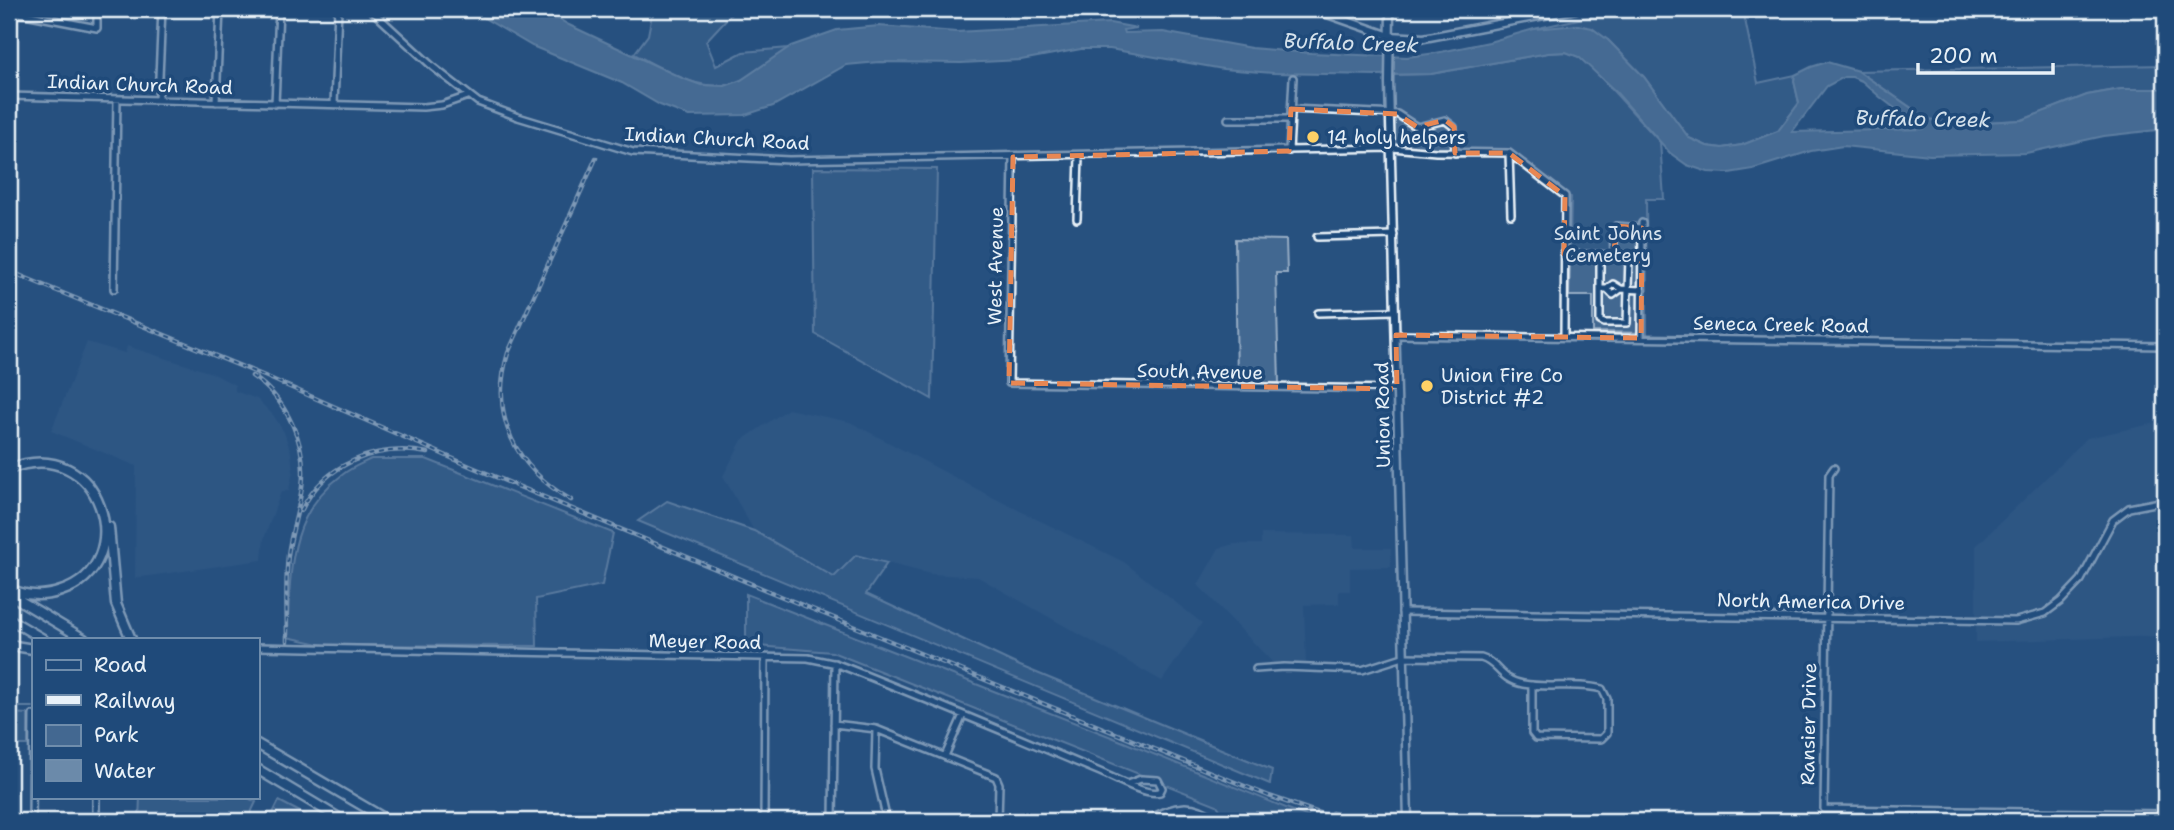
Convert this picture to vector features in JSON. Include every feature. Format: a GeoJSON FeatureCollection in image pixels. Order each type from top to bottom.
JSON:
{"type":"FeatureCollection","features":[{"type":"Feature","properties":{"kind":"highway"},"geometry":{"type":"LineString","coordinates":[[9,463],[30,457],[57,460],[79,469],[93,483],[107,514],[116,604],[131,638]]}},
{"type":"Feature","properties":{"kind":"highway"},"geometry":{"type":"LineString","coordinates":[[9,469],[28,463],[47,462],[78,475],[97,497],[103,516],[104,533],[102,548],[94,565],[82,580],[66,590],[35,595],[9,591]]}},
{"type":"Feature","properties":{"kind":"highway"},"geometry":{"type":"LineString","coordinates":[[9,591],[82,638]]}},
{"type":"Feature","properties":{"kind":"highway"},"geometry":{"type":"LineString","coordinates":[[9,618],[41,638]]}},
{"type":"Feature","properties":{"kind":"highway"},"geometry":{"type":"LineString","coordinates":[[9,645],[32,649]]}},
{"type":"Feature","properties":{"kind":"highway"},"geometry":{"type":"LineString","coordinates":[[259,745],[388,821]]}},
{"type":"Feature","properties":{"kind":"highway"},"geometry":{"type":"LineString","coordinates":[[259,770],[344,821]]}},
{"type":"Feature","properties":{"kind":"highway"},"geometry":{"type":"LineString","coordinates":[[1150,821],[1168,810],[1187,807],[1205,813],[1216,821]]}},
{"type":"Feature","properties":{"kind":"highway"},"geometry":{"type":"LineString","coordinates":[[1160,821],[1177,813],[1188,812],[1210,821]]}},
{"type":"Feature","properties":{"kind":"main road"},"geometry":{"type":"LineString","coordinates":[[1313,9],[1390,36],[1424,38],[1576,9]]}},
{"type":"Feature","properties":{"kind":"main road","name":"Union Road"},"geometry":{"type":"LineString","coordinates":[[1390,9],[1389,83],[1408,820]]}},
{"type":"Feature","properties":{"kind":"street"},"geometry":{"type":"LineString","coordinates":[[9,11],[97,28],[97,9]]}},
{"type":"Feature","properties":{"kind":"street"},"geometry":{"type":"LineString","coordinates":[[158,100],[162,9]]}},
{"type":"Feature","properties":{"kind":"street"},"geometry":{"type":"LineString","coordinates":[[216,102],[220,9]]}},
{"type":"Feature","properties":{"kind":"street"},"geometry":{"type":"LineString","coordinates":[[275,104],[279,9]]}},
{"type":"Feature","properties":{"kind":"street"},"geometry":{"type":"LineString","coordinates":[[334,104],[338,9]]}},
{"type":"Feature","properties":{"kind":"street"},"geometry":{"type":"LineString","coordinates":[[370,9],[468,96]]}},
{"type":"Feature","properties":{"kind":"street"},"geometry":{"type":"LineString","coordinates":[[1289,151],[1293,78]]}},
{"type":"Feature","properties":{"kind":"street","name":"Indian Church Road"},"geometry":{"type":"LineString","coordinates":[[9,96],[423,107],[442,105],[468,96],[500,112],[633,152],[789,160],[1392,148],[1455,153],[1509,153]]}},
{"type":"Feature","properties":{"kind":"street"},"geometry":{"type":"LineString","coordinates":[[114,289],[117,99]]}},
{"type":"Feature","properties":{"kind":"street"},"geometry":{"type":"LineString","coordinates":[[1291,109],[1400,115],[1417,127],[1446,120],[1454,127],[1455,153]]}},
{"type":"Feature","properties":{"kind":"street"},"geometry":{"type":"LineString","coordinates":[[1228,119],[1291,119]]}},
{"type":"Feature","properties":{"kind":"street"},"geometry":{"type":"LineString","coordinates":[[1509,153],[1565,196],[1564,337]]}},
{"type":"Feature","properties":{"kind":"street"},"geometry":{"type":"LineString","coordinates":[[1509,153],[1511,215]]}},
{"type":"Feature","properties":{"kind":"street"},"geometry":{"type":"LineString","coordinates":[[1077,219],[1079,156]]}},
{"type":"Feature","properties":{"kind":"street","name":"West Avenue"},"geometry":{"type":"LineString","coordinates":[[1009,376],[1013,157]]}},
{"type":"Feature","properties":{"kind":"street"},"geometry":{"type":"LineString","coordinates":[[1614,255],[1613,229],[1616,226],[1642,225],[1641,338]]}},
{"type":"Feature","properties":{"kind":"street"},"geometry":{"type":"LineString","coordinates":[[1317,237],[1394,235]]}},
{"type":"Feature","properties":{"kind":"street"},"geometry":{"type":"LineString","coordinates":[[1564,254],[1600,254],[1629,256],[1628,320],[1624,324],[1600,321],[1600,254]]}},
{"type":"Feature","properties":{"kind":"street"},"geometry":{"type":"LineString","coordinates":[[1600,289],[1607,289],[1613,284],[1621,289],[1642,290]]}},
{"type":"Feature","properties":{"kind":"street"},"geometry":{"type":"LineString","coordinates":[[1318,313],[1395,311]]}},
{"type":"Feature","properties":{"kind":"street","name":"Seneca Creek Road"},"geometry":{"type":"LineString","coordinates":[[1396,335],[2165,346]]}},
{"type":"Feature","properties":{"kind":"street","name":"South Avenue"},"geometry":{"type":"LineString","coordinates":[[1009,376],[1009,383],[1397,389]]}},
{"type":"Feature","properties":{"kind":"street","name":"Ransier Drive"},"geometry":{"type":"LineString","coordinates":[[1834,468],[1829,475],[1824,809],[2165,814]]}},
{"type":"Feature","properties":{"kind":"street","name":"North America Drive"},"geometry":{"type":"LineString","coordinates":[[1402,612],[2016,621],[2045,612],[2061,601],[2081,580],[2113,520],[2129,508],[2165,501]]}},
{"type":"Feature","properties":{"kind":"street","name":"Meyer Road"},"geometry":{"type":"LineString","coordinates":[[259,647],[807,659],[835,663],[963,715],[1127,784],[1153,794],[1160,792],[1162,788],[1158,780],[1151,778],[1127,784]]}},
{"type":"Feature","properties":{"kind":"street"},"geometry":{"type":"LineString","coordinates":[[1256,669],[1284,667],[1362,670],[1403,657],[1481,658],[1490,661],[1506,678],[1532,685],[1602,689],[1608,699],[1608,733],[1601,739],[1536,738],[1532,733],[1532,685]]}},
{"type":"Feature","properties":{"kind":"street"},"geometry":{"type":"LineString","coordinates":[[764,821],[765,658]]}},
{"type":"Feature","properties":{"kind":"street"},"geometry":{"type":"LineString","coordinates":[[833,821],[835,663]]}},
{"type":"Feature","properties":{"kind":"street"},"geometry":{"type":"LineString","coordinates":[[945,756],[963,715]]}},
{"type":"Feature","properties":{"kind":"street"},"geometry":{"type":"LineString","coordinates":[[834,724],[876,729],[996,777],[999,784],[998,821]]}},
{"type":"Feature","properties":{"kind":"street"},"geometry":{"type":"LineString","coordinates":[[876,729],[875,769],[887,821]]}},
{"type":"Feature","properties":{"kind":"street"},"geometry":{"type":"LineString","coordinates":[[32,798],[32,821]]}},
{"type":"Feature","properties":{"kind":"street"},"geometry":{"type":"LineString","coordinates":[[96,798],[96,821]]}},
{"type":"Feature","properties":{"kind":"highlighted area"},"geometry":{"type":"Polygon","coordinates":[[[1291,109],[1397,114],[1417,127],[1445,120],[1454,127],[1455,153],[1509,153],[1565,196],[1564,254],[1614,255],[1616,226],[1642,228],[1641,338],[1396,335],[1397,389],[1009,383],[1013,157],[1289,151],[1291,109]]]}},
{"type":"Feature","properties":{"kind":"shaded area"},"geometry":{"type":"Polygon","coordinates":[[[87,342],[125,353],[127,346],[212,373],[235,385],[235,391],[257,399],[274,416],[284,432],[291,452],[293,471],[289,490],[281,492],[264,539],[262,560],[135,578],[136,466],[51,431],[87,342]]]}},
{"type":"Feature","properties":{"kind":"shaded area"},"geometry":{"type":"Polygon","coordinates":[[[788,409],[850,422],[992,497],[1124,562],[1202,623],[1162,681],[978,577],[930,574],[856,555],[834,577],[754,531],[723,476],[742,440],[788,409]]]}},
{"type":"Feature","properties":{"kind":"shaded area"},"geometry":{"type":"Polygon","coordinates":[[[2165,423],[2165,636],[1976,642],[1976,546],[2087,438],[2165,423]]]}},
{"type":"Feature","properties":{"kind":"shaded area"},"geometry":{"type":"Polygon","coordinates":[[[1261,534],[1354,535],[1355,548],[1391,548],[1391,567],[1350,568],[1350,591],[1339,591],[1339,604],[1304,605],[1306,664],[1273,663],[1198,585],[1219,548],[1234,544],[1261,544],[1261,534]]]}},
{"type":"Feature","properties":{"kind":"green space"},"geometry":{"type":"Polygon","coordinates":[[[653,9],[733,9],[706,41],[716,66],[743,52],[789,48],[743,79],[729,84],[715,86],[687,80],[634,54],[648,35],[653,9]]]}},
{"type":"Feature","properties":{"kind":"green space"},"geometry":{"type":"Polygon","coordinates":[[[1623,9],[1700,9],[1701,12],[1743,10],[1758,83],[1795,75],[1799,103],[1778,131],[1742,145],[1722,148],[1707,146],[1689,138],[1644,77],[1608,40],[1534,29],[1623,9]]]}},
{"type":"Feature","properties":{"kind":"green space","name":"Saint Johns Cemetery"},"geometry":{"type":"Polygon","coordinates":[[[1566,52],[1579,57],[1593,69],[1660,142],[1664,199],[1646,199],[1647,333],[1593,332],[1593,296],[1569,296],[1571,197],[1565,196],[1509,153],[1392,148],[1391,75],[1431,74],[1566,52]]]}},
{"type":"Feature","properties":{"kind":"green space"},"geometry":{"type":"Polygon","coordinates":[[[2165,65],[2165,89],[2121,89],[2087,95],[2022,120],[1946,124],[1926,118],[1858,71],[2165,65]]]}},
{"type":"Feature","properties":{"kind":"green space"},"geometry":{"type":"Polygon","coordinates":[[[813,168],[937,169],[932,399],[815,334],[813,168]]]}},
{"type":"Feature","properties":{"kind":"green space"},"geometry":{"type":"Polygon","coordinates":[[[1235,239],[1286,240],[1287,273],[1276,273],[1279,383],[1237,383],[1235,239]]]}},
{"type":"Feature","properties":{"kind":"green space"},"geometry":{"type":"Polygon","coordinates":[[[371,459],[426,459],[613,533],[602,585],[536,599],[537,646],[324,645],[287,637],[291,569],[301,528],[310,509],[324,491],[352,468],[371,459]]]}},
{"type":"Feature","properties":{"kind":"green space"},"geometry":{"type":"Polygon","coordinates":[[[667,501],[754,531],[834,577],[856,555],[887,563],[866,594],[1020,666],[1272,770],[1270,784],[638,521],[667,501]]]}},
{"type":"Feature","properties":{"kind":"green space"},"geometry":{"type":"Polygon","coordinates":[[[746,594],[1318,821],[1227,821],[1217,805],[832,652],[746,645],[746,594]]]}},
{"type":"Feature","properties":{"kind":"green space"},"geometry":{"type":"Polygon","coordinates":[[[9,713],[28,714],[28,745],[9,745],[9,713]]]}},
{"type":"Feature","properties":{"kind":"green space"},"geometry":{"type":"Polygon","coordinates":[[[140,798],[248,798],[256,802],[247,821],[139,821],[140,798]]]}},
{"type":"Feature","properties":{"kind":"green space"},"geometry":{"type":"Polygon","coordinates":[[[279,801],[317,821],[269,821],[279,801]]]}},
{"type":"Feature","properties":{"kind":"water","name":"Buffalo Creek"},"geometry":{"type":"Polygon","coordinates":[[[475,9],[542,9],[569,25],[682,78],[701,85],[725,86],[741,80],[791,46],[837,30],[879,26],[957,32],[1110,23],[1137,28],[1123,30],[1124,33],[1163,32],[1251,48],[1407,57],[1489,42],[1534,29],[1578,25],[1592,28],[1608,40],[1644,77],[1689,138],[1707,146],[1722,148],[1742,145],[1778,131],[1799,103],[1795,75],[1827,62],[1858,71],[1926,118],[1946,124],[2022,120],[2087,95],[2121,89],[2165,89],[2165,129],[2104,136],[2026,153],[1930,155],[1843,146],[1811,151],[1753,169],[1729,173],[1708,172],[1687,165],[1670,153],[1616,92],[1579,57],[1566,52],[1431,74],[1376,75],[1223,69],[1110,49],[1081,49],[1021,60],[961,63],[879,62],[846,65],[773,106],[745,115],[689,116],[660,105],[622,83],[532,46],[484,18],[475,9]],[[1844,77],[1827,86],[1792,132],[1922,129],[1862,81],[1844,77]]]}},
{"type":"Feature","properties":{"kind":"waterway"},"geometry":{"type":"LineString","coordinates":[[9,707],[32,707]]}},
{"type":"Feature","properties":{"kind":"railway"},"geometry":{"type":"LineString","coordinates":[[571,500],[535,472],[521,456],[511,438],[502,398],[503,376],[508,353],[596,158]]}},
{"type":"Feature","properties":{"kind":"railway"},"geometry":{"type":"LineString","coordinates":[[9,271],[267,377],[472,467],[790,600],[1269,796],[1342,821]]}},
{"type":"Feature","properties":{"kind":"railway"},"geometry":{"type":"LineString","coordinates":[[252,376],[285,410],[302,455],[302,487],[287,566],[287,641]]}},
{"type":"Feature","properties":{"kind":"railway"},"geometry":{"type":"LineString","coordinates":[[301,511],[324,480],[354,460],[390,451],[428,453]]}},
{"type":"Feature","properties":{"kind":"railway"},"geometry":{"type":"LineString","coordinates":[[1332,813],[1359,821]]}},
{"type":"Feature","properties":{"kind":"place","name":"14 holy helpers"},"geometry":{"type":"Point","coordinates":[1313,137]}},
{"type":"Feature","properties":{"kind":"place","name":"Union Fire Co District #2"},"geometry":{"type":"Point","coordinates":[1427,386]}}]}
